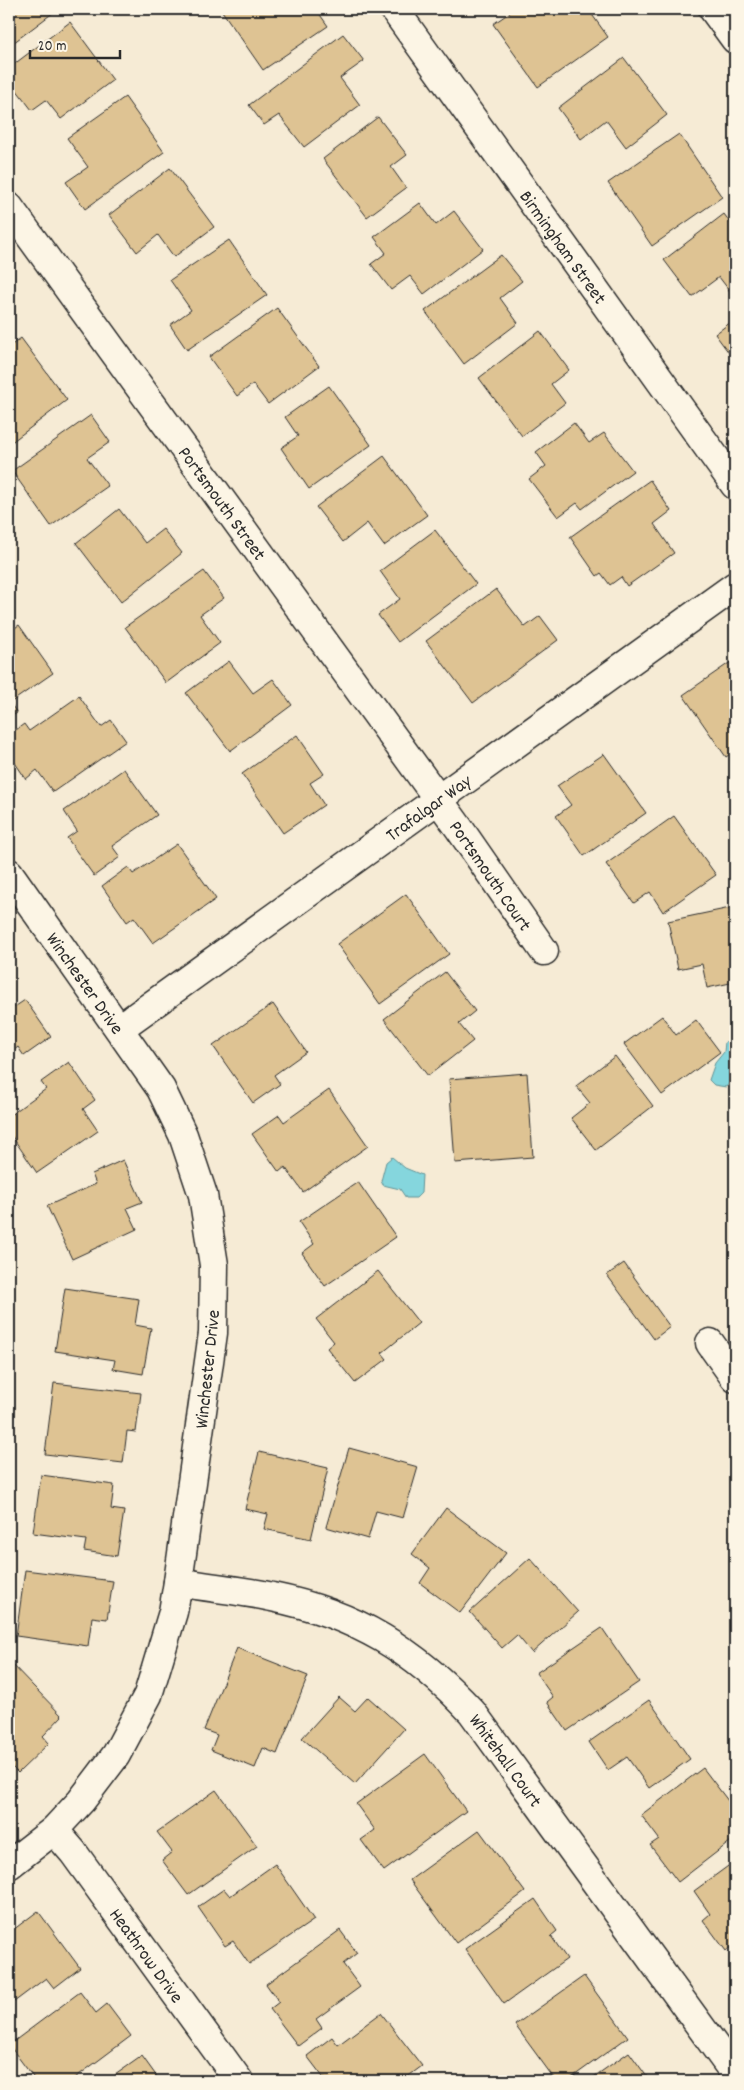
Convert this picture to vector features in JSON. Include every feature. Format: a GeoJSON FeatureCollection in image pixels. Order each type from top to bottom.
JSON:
{"type":"FeatureCollection","features":[{"type":"Feature","properties":{"kind":"street","name":"Birmingham Street"},"geometry":{"type":"LineString","coordinates":[[394,9],[735,485]]}},
{"type":"Feature","properties":{"kind":"street"},"geometry":{"type":"LineString","coordinates":[[713,9],[735,39]]}},
{"type":"Feature","properties":{"kind":"street","name":"Portsmouth Street"},"geometry":{"type":"LineString","coordinates":[[9,206],[437,799]]}},
{"type":"Feature","properties":{"kind":"street","name":"Trafalgar Way"},"geometry":{"type":"LineString","coordinates":[[120,1028],[735,586]]}},
{"type":"Feature","properties":{"kind":"street","name":"Portsmouth Court"},"geometry":{"type":"LineString","coordinates":[[437,799],[544,951]]}},
{"type":"Feature","properties":{"kind":"street","name":"Winchester Drive"},"geometry":{"type":"LineString","coordinates":[[9,873],[120,1028],[161,1089],[183,1135],[203,1195],[214,1265],[213,1333],[178,1582],[173,1612],[148,1695],[116,1755],[81,1801],[54,1830],[9,1865]]}},
{"type":"Feature","properties":{"kind":"street"},"geometry":{"type":"LineString","coordinates":[[710,1343],[735,1378]]}},
{"type":"Feature","properties":{"kind":"street","name":"Whitehall Court"},"geometry":{"type":"LineString","coordinates":[[178,1582],[272,1596],[323,1610],[364,1627],[416,1659],[443,1681],[472,1712],[735,2074]]}},
{"type":"Feature","properties":{"kind":"street","name":"Heathrow Drive"},"geometry":{"type":"LineString","coordinates":[[54,1830],[73,1852],[239,2081]]}},
{"type":"Feature","properties":{"kind":"water"},"geometry":{"type":"Polygon","coordinates":[[[735,1039],[735,1071],[733,1076],[726,1087],[714,1085],[709,1080],[715,1063],[724,1052],[725,1042],[735,1039]]]}},
{"type":"Feature","properties":{"kind":"water"},"geometry":{"type":"Polygon","coordinates":[[[392,1157],[405,1168],[422,1175],[421,1193],[416,1198],[406,1198],[400,1189],[383,1185],[381,1181],[386,1162],[392,1157]]]}},
{"type":"Feature","properties":{"kind":"building"},"geometry":{"type":"Polygon","coordinates":[[[9,9],[58,9],[9,46],[9,9]]]}},
{"type":"Feature","properties":{"kind":"building"},"geometry":{"type":"Polygon","coordinates":[[[226,9],[316,9],[328,26],[263,70],[222,11],[226,9]]]}},
{"type":"Feature","properties":{"kind":"building"},"geometry":{"type":"Polygon","coordinates":[[[515,9],[588,9],[608,37],[538,87],[493,24],[515,9]]]}},
{"type":"Feature","properties":{"kind":"building"},"geometry":{"type":"Polygon","coordinates":[[[70,22],[113,80],[61,119],[46,100],[32,110],[9,80],[9,68],[70,22]]]}},
{"type":"Feature","properties":{"kind":"building"},"geometry":{"type":"Polygon","coordinates":[[[343,34],[364,61],[340,78],[360,105],[304,147],[279,115],[264,125],[249,105],[343,34]]]}},
{"type":"Feature","properties":{"kind":"building"},"geometry":{"type":"Polygon","coordinates":[[[624,58],[667,115],[626,147],[606,120],[581,139],[558,108],[624,58]]]}},
{"type":"Feature","properties":{"kind":"building"},"geometry":{"type":"Polygon","coordinates":[[[125,97],[164,152],[85,209],[66,182],[88,167],[67,138],[125,97]]]}},
{"type":"Feature","properties":{"kind":"building"},"geometry":{"type":"Polygon","coordinates":[[[378,117],[407,155],[391,167],[406,188],[367,217],[323,159],[378,117]]]}},
{"type":"Feature","properties":{"kind":"building"},"geometry":{"type":"Polygon","coordinates":[[[679,134],[722,197],[652,246],[608,183],[679,134]]]}},
{"type":"Feature","properties":{"kind":"building"},"geometry":{"type":"Polygon","coordinates":[[[170,168],[214,227],[174,257],[158,235],[137,252],[109,215],[170,168]]]}},
{"type":"Feature","properties":{"kind":"building"},"geometry":{"type":"Polygon","coordinates":[[[420,203],[436,225],[454,211],[483,249],[424,294],[410,276],[391,290],[371,264],[386,253],[374,237],[420,203]]]}},
{"type":"Feature","properties":{"kind":"building"},"geometry":{"type":"Polygon","coordinates":[[[724,214],[735,229],[735,298],[719,277],[692,297],[664,260],[724,214]]]}},
{"type":"Feature","properties":{"kind":"building"},"geometry":{"type":"Polygon","coordinates":[[[229,240],[267,295],[187,350],[170,325],[191,310],[170,280],[229,240]]]}},
{"type":"Feature","properties":{"kind":"building"},"geometry":{"type":"Polygon","coordinates":[[[501,255],[522,281],[500,298],[518,323],[464,364],[425,311],[501,255]]]}},
{"type":"Feature","properties":{"kind":"building"},"geometry":{"type":"Polygon","coordinates":[[[277,308],[319,366],[268,404],[253,384],[237,396],[209,357],[277,308]]]}},
{"type":"Feature","properties":{"kind":"building"},"geometry":{"type":"Polygon","coordinates":[[[735,319],[735,361],[715,334],[735,319]]]}},
{"type":"Feature","properties":{"kind":"building"},"geometry":{"type":"Polygon","coordinates":[[[540,331],[569,370],[551,384],[565,403],[522,436],[479,378],[540,331]]]}},
{"type":"Feature","properties":{"kind":"building"},"geometry":{"type":"Polygon","coordinates":[[[21,338],[67,400],[9,444],[9,347],[21,338]]]}},
{"type":"Feature","properties":{"kind":"building"},"geometry":{"type":"Polygon","coordinates":[[[329,386],[371,445],[309,489],[281,448],[298,436],[285,417],[329,386]]]}},
{"type":"Feature","properties":{"kind":"building"},"geometry":{"type":"Polygon","coordinates":[[[91,415],[110,442],[87,458],[108,486],[51,526],[12,471],[91,415]]]}},
{"type":"Feature","properties":{"kind":"building"},"geometry":{"type":"Polygon","coordinates":[[[574,423],[589,443],[604,433],[633,471],[582,509],[577,503],[558,517],[529,479],[546,466],[536,452],[574,423]]]}},
{"type":"Feature","properties":{"kind":"building"},"geometry":{"type":"Polygon","coordinates":[[[384,456],[427,515],[384,546],[367,523],[343,542],[316,507],[384,456]]]}},
{"type":"Feature","properties":{"kind":"building"},"geometry":{"type":"Polygon","coordinates":[[[650,480],[671,511],[654,524],[674,553],[627,586],[621,577],[610,585],[601,573],[597,576],[570,537],[650,480]]]}},
{"type":"Feature","properties":{"kind":"building"},"geometry":{"type":"Polygon","coordinates":[[[119,509],[145,543],[163,529],[182,553],[121,602],[76,543],[119,509]]]}},
{"type":"Feature","properties":{"kind":"building"},"geometry":{"type":"Polygon","coordinates":[[[435,530],[476,584],[398,642],[378,615],[400,599],[380,571],[435,530]]]}},
{"type":"Feature","properties":{"kind":"building"},"geometry":{"type":"Polygon","coordinates":[[[204,571],[224,598],[200,615],[220,643],[166,683],[125,627],[204,571]]]}},
{"type":"Feature","properties":{"kind":"building"},"geometry":{"type":"Polygon","coordinates":[[[496,589],[525,627],[540,616],[558,640],[473,703],[426,641],[496,589]]]}},
{"type":"Feature","properties":{"kind":"building"},"geometry":{"type":"Polygon","coordinates":[[[19,625],[53,673],[10,703],[17,713],[9,718],[9,632],[19,625]]]}},
{"type":"Feature","properties":{"kind":"building"},"geometry":{"type":"Polygon","coordinates":[[[735,659],[735,751],[726,757],[683,695],[735,659]]]}},
{"type":"Feature","properties":{"kind":"building"},"geometry":{"type":"Polygon","coordinates":[[[229,661],[253,693],[273,679],[292,705],[230,751],[186,693],[229,661]]]}},
{"type":"Feature","properties":{"kind":"building"},"geometry":{"type":"Polygon","coordinates":[[[79,696],[101,727],[111,720],[126,741],[53,792],[37,770],[26,779],[9,754],[9,735],[24,724],[29,731],[79,696]]]}},
{"type":"Feature","properties":{"kind":"building"},"geometry":{"type":"Polygon","coordinates":[[[297,735],[324,774],[310,783],[324,805],[283,833],[242,774],[297,735]]]}},
{"type":"Feature","properties":{"kind":"building"},"geometry":{"type":"Polygon","coordinates":[[[604,754],[646,813],[584,856],[556,816],[571,805],[557,786],[604,754]]]}},
{"type":"Feature","properties":{"kind":"building"},"geometry":{"type":"Polygon","coordinates":[[[735,768],[735,778],[730,772],[735,768]]]}},
{"type":"Feature","properties":{"kind":"building"},"geometry":{"type":"Polygon","coordinates":[[[124,769],[157,815],[112,846],[120,857],[94,876],[67,838],[77,831],[64,811],[124,769]]]}},
{"type":"Feature","properties":{"kind":"building"},"geometry":{"type":"Polygon","coordinates":[[[674,816],[716,875],[663,912],[650,892],[634,903],[606,864],[674,816]]]}},
{"type":"Feature","properties":{"kind":"building"},"geometry":{"type":"Polygon","coordinates":[[[177,844],[216,899],[153,943],[134,917],[127,922],[102,886],[128,867],[133,874],[177,844]]]}},
{"type":"Feature","properties":{"kind":"building"},"geometry":{"type":"Polygon","coordinates":[[[406,894],[449,954],[380,1004],[337,944],[406,894]]]}},
{"type":"Feature","properties":{"kind":"building"},"geometry":{"type":"Polygon","coordinates":[[[735,907],[735,982],[707,988],[702,964],[678,969],[668,921],[735,907]]]}},
{"type":"Feature","properties":{"kind":"building"},"geometry":{"type":"Polygon","coordinates":[[[445,972],[475,1011],[459,1024],[473,1041],[428,1076],[384,1019],[445,972]]]}},
{"type":"Feature","properties":{"kind":"building"},"geometry":{"type":"Polygon","coordinates":[[[25,1000],[51,1037],[24,1056],[18,1047],[9,1054],[9,1002],[13,1008],[25,1000]]]}},
{"type":"Feature","properties":{"kind":"building"},"geometry":{"type":"Polygon","coordinates":[[[273,1004],[306,1052],[274,1075],[280,1084],[253,1103],[213,1046],[273,1004]]]}},
{"type":"Feature","properties":{"kind":"building"},"geometry":{"type":"Polygon","coordinates":[[[662,1016],[676,1035],[696,1020],[720,1052],[662,1095],[624,1044],[662,1016]]]}},
{"type":"Feature","properties":{"kind":"building"},"geometry":{"type":"Polygon","coordinates":[[[615,1056],[653,1106],[596,1150],[571,1118],[590,1103],[576,1086],[615,1056]]]}},
{"type":"Feature","properties":{"kind":"building"},"geometry":{"type":"Polygon","coordinates":[[[69,1062],[95,1100],[83,1109],[98,1131],[37,1173],[9,1132],[9,1116],[46,1089],[41,1082],[69,1062]]]}},
{"type":"Feature","properties":{"kind":"building"},"geometry":{"type":"Polygon","coordinates":[[[527,1073],[533,1157],[455,1163],[449,1079],[527,1073]]]}},
{"type":"Feature","properties":{"kind":"building"},"geometry":{"type":"Polygon","coordinates":[[[329,1090],[368,1146],[303,1192],[285,1167],[279,1172],[252,1134],[279,1115],[284,1122],[329,1090]]]}},
{"type":"Feature","properties":{"kind":"building"},"geometry":{"type":"Polygon","coordinates":[[[123,1160],[142,1202],[127,1208],[137,1229],[72,1259],[47,1206],[96,1184],[92,1174],[123,1160]]]}},
{"type":"Feature","properties":{"kind":"building"},"geometry":{"type":"Polygon","coordinates":[[[358,1182],[396,1237],[325,1286],[302,1253],[314,1244],[299,1222],[358,1182]]]}},
{"type":"Feature","properties":{"kind":"building"},"geometry":{"type":"Polygon","coordinates":[[[624,1263],[670,1327],[654,1339],[607,1275],[624,1263]]]}},
{"type":"Feature","properties":{"kind":"building"},"geometry":{"type":"Polygon","coordinates":[[[378,1271],[419,1323],[382,1353],[387,1359],[355,1383],[327,1348],[334,1342],[316,1319],[378,1271]]]}},
{"type":"Feature","properties":{"kind":"building"},"geometry":{"type":"Polygon","coordinates":[[[65,1288],[139,1299],[135,1325],[151,1328],[143,1374],[113,1369],[115,1360],[55,1351],[65,1288]]]}},
{"type":"Feature","properties":{"kind":"building"},"geometry":{"type":"Polygon","coordinates":[[[54,1383],[141,1393],[136,1432],[127,1431],[123,1463],[45,1454],[54,1383]]]}},
{"type":"Feature","properties":{"kind":"building"},"geometry":{"type":"Polygon","coordinates":[[[349,1448],[418,1467],[403,1518],[376,1511],[368,1539],[326,1527],[349,1448]]]}},
{"type":"Feature","properties":{"kind":"building"},"geometry":{"type":"Polygon","coordinates":[[[259,1452],[328,1468],[311,1539],[264,1529],[268,1514],[245,1509],[259,1452]]]}},
{"type":"Feature","properties":{"kind":"building"},"geometry":{"type":"Polygon","coordinates":[[[41,1475],[114,1485],[111,1509],[124,1511],[117,1556],[84,1551],[86,1540],[33,1533],[41,1475]]]}},
{"type":"Feature","properties":{"kind":"building"},"geometry":{"type":"Polygon","coordinates":[[[446,1508],[506,1553],[460,1613],[420,1583],[430,1568],[412,1554],[446,1508]]]}},
{"type":"Feature","properties":{"kind":"building"},"geometry":{"type":"Polygon","coordinates":[[[530,1558],[578,1612],[532,1653],[517,1635],[502,1648],[470,1612],[530,1558]]]}},
{"type":"Feature","properties":{"kind":"building"},"geometry":{"type":"Polygon","coordinates":[[[25,1570],[113,1581],[107,1619],[92,1617],[88,1646],[16,1636],[25,1570]]]}},
{"type":"Feature","properties":{"kind":"building"},"geometry":{"type":"Polygon","coordinates":[[[602,1628],[639,1682],[567,1731],[547,1702],[553,1697],[536,1673],[602,1628]]]}},
{"type":"Feature","properties":{"kind":"building"},"geometry":{"type":"Polygon","coordinates":[[[237,1648],[308,1676],[277,1754],[263,1748],[255,1768],[211,1750],[217,1735],[204,1730],[237,1648]]]}},
{"type":"Feature","properties":{"kind":"building"},"geometry":{"type":"Polygon","coordinates":[[[9,1661],[62,1716],[43,1736],[49,1743],[18,1773],[9,1764],[9,1661]]]}},
{"type":"Feature","properties":{"kind":"building"},"geometry":{"type":"Polygon","coordinates":[[[339,1697],[355,1711],[368,1697],[404,1729],[355,1784],[302,1738],[339,1697]]]}},
{"type":"Feature","properties":{"kind":"building"},"geometry":{"type":"Polygon","coordinates":[[[649,1700],[690,1759],[649,1788],[627,1757],[608,1770],[589,1742],[649,1700]]]}},
{"type":"Feature","properties":{"kind":"building"},"geometry":{"type":"Polygon","coordinates":[[[425,1754],[466,1811],[384,1871],[361,1840],[375,1830],[356,1804],[425,1754]]]}},
{"type":"Feature","properties":{"kind":"building"},"geometry":{"type":"Polygon","coordinates":[[[703,1768],[735,1810],[735,1838],[678,1882],[650,1845],[659,1839],[641,1815],[703,1768]]]}},
{"type":"Feature","properties":{"kind":"building"},"geometry":{"type":"Polygon","coordinates":[[[216,1790],[257,1846],[188,1895],[162,1860],[172,1852],[157,1832],[216,1790]]]}},
{"type":"Feature","properties":{"kind":"building"},"geometry":{"type":"Polygon","coordinates":[[[479,1830],[525,1892],[456,1943],[410,1880],[479,1830]]]}},
{"type":"Feature","properties":{"kind":"building"},"geometry":{"type":"Polygon","coordinates":[[[735,1861],[735,1944],[726,1951],[703,1920],[710,1914],[694,1891],[735,1861]]]}},
{"type":"Feature","properties":{"kind":"building"},"geometry":{"type":"Polygon","coordinates":[[[275,1864],[314,1920],[249,1964],[233,1941],[225,1946],[198,1907],[224,1889],[230,1896],[275,1864]]]}},
{"type":"Feature","properties":{"kind":"building"},"geometry":{"type":"Polygon","coordinates":[[[535,1899],[557,1931],[551,1936],[567,1959],[504,2004],[465,1949],[535,1899]]]}},
{"type":"Feature","properties":{"kind":"building"},"geometry":{"type":"Polygon","coordinates":[[[38,1911],[80,1968],[54,1988],[46,1978],[14,2002],[9,1995],[9,1933],[38,1911]]]}},
{"type":"Feature","properties":{"kind":"building"},"geometry":{"type":"Polygon","coordinates":[[[340,1930],[357,1953],[343,1964],[360,1987],[316,2019],[322,2028],[298,2046],[270,2009],[279,2002],[266,1984],[340,1930]]]}},
{"type":"Feature","properties":{"kind":"building"},"geometry":{"type":"Polygon","coordinates":[[[584,1976],[628,2037],[567,2081],[556,2081],[515,2025],[584,1976]]]}},
{"type":"Feature","properties":{"kind":"building"},"geometry":{"type":"Polygon","coordinates":[[[80,1992],[96,2013],[107,2004],[131,2036],[71,2081],[36,2081],[9,2045],[80,1992]]]}},
{"type":"Feature","properties":{"kind":"building"},"geometry":{"type":"Polygon","coordinates":[[[381,2013],[422,2066],[402,2081],[326,2081],[307,2056],[332,2037],[338,2045],[381,2013]]]}},
{"type":"Feature","properties":{"kind":"building"},"geometry":{"type":"Polygon","coordinates":[[[629,2052],[650,2081],[588,2081],[629,2052]]]}},
{"type":"Feature","properties":{"kind":"building"},"geometry":{"type":"Polygon","coordinates":[[[142,2056],[160,2081],[119,2081],[115,2075],[142,2056]]]}}]}
